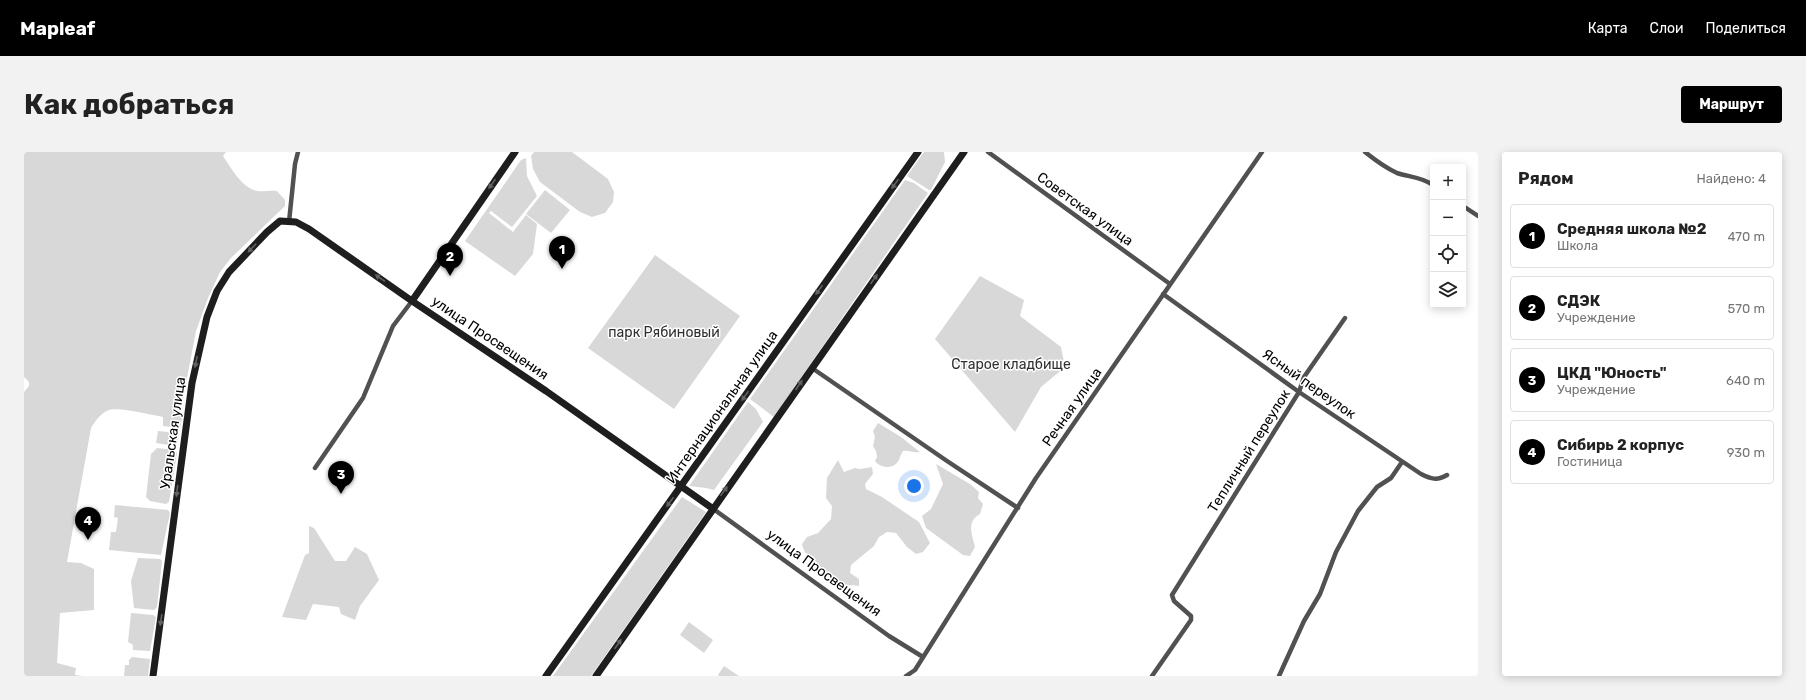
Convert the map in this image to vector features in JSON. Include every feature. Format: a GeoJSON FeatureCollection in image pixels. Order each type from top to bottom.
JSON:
{"type":"FeatureCollection","features":[{"type":"Feature","properties":{"kind":"main road"},"geometry":{"type":"LineString","coordinates":[[412,301],[514,152]]}},
{"type":"Feature","properties":{"kind":"main road","name":"Интернациональная улица"},"geometry":{"type":"LineString","coordinates":[[546,676],[681,488],[918,152]]}},
{"type":"Feature","properties":{"kind":"main road"},"geometry":{"type":"LineString","coordinates":[[596,676],[712,508],[964,152]]}},
{"type":"Feature","properties":{"kind":"main road","name":"улица Просвещения"},"geometry":{"type":"LineString","coordinates":[[280,221],[296,222],[309,229],[412,301],[552,395],[681,488],[712,508]]}},
{"type":"Feature","properties":{"kind":"main road","name":"Уральская улица"},"geometry":{"type":"LineString","coordinates":[[153,676],[192,383],[207,317],[217,291],[229,272],[271,228],[280,221]]}},
{"type":"Feature","properties":{"kind":"street"},"geometry":{"type":"LineString","coordinates":[[288,222],[295,164],[298,152]]}},
{"type":"Feature","properties":{"kind":"street","name":"Советская улица"},"geometry":{"type":"LineString","coordinates":[[988,152],[1170,284]]}},
{"type":"Feature","properties":{"kind":"street","name":"Речная улица"},"geometry":{"type":"LineString","coordinates":[[906,676],[915,670],[1036,478],[1262,152]]}},
{"type":"Feature","properties":{"kind":"street"},"geometry":{"type":"LineString","coordinates":[[1365,152],[1376,161],[1396,172],[1419,178],[1430,184]]}},
{"type":"Feature","properties":{"kind":"street"},"geometry":{"type":"LineString","coordinates":[[1466,208],[1478,216]]}},
{"type":"Feature","properties":{"kind":"street","name":"Ясный переулок"},"geometry":{"type":"LineString","coordinates":[[1163,294],[1299,392],[1402,462],[1432,480],[1440,479],[1447,475]]}},
{"type":"Feature","properties":{"kind":"street"},"geometry":{"type":"LineString","coordinates":[[315,468],[363,398],[393,326],[412,301]]}},
{"type":"Feature","properties":{"kind":"street","name":"Тепличный переулок"},"geometry":{"type":"LineString","coordinates":[[1152,676],[1191,620],[1191,616],[1174,601],[1172,595],[1299,392],[1304,377],[1345,318]]}},
{"type":"Feature","properties":{"kind":"street"},"geometry":{"type":"LineString","coordinates":[[812,368],[1018,508]]}},
{"type":"Feature","properties":{"kind":"street"},"geometry":{"type":"LineString","coordinates":[[1279,676],[1304,621],[1320,594],[1336,552],[1358,511],[1377,486],[1391,478],[1402,462]]}},
{"type":"Feature","properties":{"kind":"street","name":"улица Просвещения"},"geometry":{"type":"LineString","coordinates":[[712,508],[889,636],[923,657]]}},
{"type":"Feature","properties":{"kind":"green space"},"geometry":{"type":"Polygon","coordinates":[[[24,152],[226,152],[223,156],[237,177],[246,186],[257,191],[277,191],[285,200],[285,206],[231,258],[220,272],[208,298],[196,331],[182,404],[178,410],[183,413],[180,428],[163,426],[163,417],[128,410],[114,409],[103,413],[91,428],[67,562],[81,563],[94,569],[94,610],[60,613],[57,663],[76,668],[75,675],[83,676],[24,676],[24,392],[29,386],[29,382],[24,377],[24,152]]]}},
{"type":"Feature","properties":{"kind":"green space"},"geometry":{"type":"Polygon","coordinates":[[[534,152],[572,152],[608,179],[614,192],[613,202],[605,213],[592,217],[580,212],[540,182],[533,169],[531,156],[534,152]]]}},
{"type":"Feature","properties":{"kind":"green space"},"geometry":{"type":"Polygon","coordinates":[[[924,152],[944,152],[945,162],[931,190],[907,176],[924,152]]]}},
{"type":"Feature","properties":{"kind":"green space"},"geometry":{"type":"Polygon","coordinates":[[[526,158],[527,176],[537,196],[512,227],[491,211],[489,213],[513,232],[526,215],[537,224],[533,254],[515,276],[465,241],[521,160],[526,158]]]}},
{"type":"Feature","properties":{"kind":"green space"},"geometry":{"type":"Polygon","coordinates":[[[905,180],[914,183],[928,193],[774,417],[750,399],[905,180]]]}},
{"type":"Feature","properties":{"kind":"green space"},"geometry":{"type":"Polygon","coordinates":[[[545,190],[570,210],[551,233],[526,214],[545,190]]]}},
{"type":"Feature","properties":{"kind":"green space","name":"парк Рябиновый"},"geometry":{"type":"Polygon","coordinates":[[[655,255],[740,316],[674,409],[588,348],[655,255]]]}},
{"type":"Feature","properties":{"kind":"green space","name":"Старое кладбище"},"geometry":{"type":"Polygon","coordinates":[[[980,276],[1024,300],[1020,316],[1061,347],[1065,367],[1041,387],[1015,432],[935,339],[980,276]]]}},
{"type":"Feature","properties":{"kind":"green space"},"geometry":{"type":"Polygon","coordinates":[[[748,402],[756,409],[763,422],[714,490],[689,486],[748,402]]]}},
{"type":"Feature","properties":{"kind":"green space"},"geometry":{"type":"Polygon","coordinates":[[[878,423],[901,437],[920,452],[903,451],[897,463],[891,467],[883,466],[877,463],[875,461],[877,457],[876,451],[873,446],[875,437],[873,431],[878,423]]]}},
{"type":"Feature","properties":{"kind":"green space"},"geometry":{"type":"Polygon","coordinates":[[[158,431],[179,433],[177,444],[175,446],[156,443],[158,431]]]}},
{"type":"Feature","properties":{"kind":"green space"},"geometry":{"type":"Polygon","coordinates":[[[157,448],[174,450],[177,453],[169,502],[166,504],[150,501],[146,497],[151,454],[157,448]]]}},
{"type":"Feature","properties":{"kind":"green space"},"geometry":{"type":"Polygon","coordinates":[[[838,460],[844,472],[855,468],[860,469],[872,467],[873,474],[865,484],[866,489],[882,497],[919,522],[930,543],[923,552],[916,554],[907,547],[896,533],[887,532],[879,537],[874,546],[851,565],[850,573],[859,579],[859,586],[846,585],[838,582],[818,568],[807,556],[802,544],[807,537],[818,533],[831,519],[832,506],[826,498],[827,478],[838,460]]]}},
{"type":"Feature","properties":{"kind":"green space"},"geometry":{"type":"Polygon","coordinates":[[[936,464],[970,484],[979,492],[978,498],[983,504],[980,514],[971,525],[975,547],[970,556],[963,555],[926,528],[922,516],[931,509],[943,484],[936,464]]]}},
{"type":"Feature","properties":{"kind":"green space"},"geometry":{"type":"Polygon","coordinates":[[[682,497],[706,512],[591,676],[553,676],[682,497]]]}},
{"type":"Feature","properties":{"kind":"green space"},"geometry":{"type":"Polygon","coordinates":[[[115,505],[168,510],[170,513],[161,555],[109,550],[111,532],[116,532],[118,518],[114,517],[115,505]]]}},
{"type":"Feature","properties":{"kind":"green space"},"geometry":{"type":"Polygon","coordinates":[[[309,526],[314,528],[335,561],[346,561],[355,547],[367,554],[379,580],[360,606],[355,620],[341,614],[339,607],[313,604],[306,620],[282,617],[305,555],[309,553],[309,526]]]}},
{"type":"Feature","properties":{"kind":"green space"},"geometry":{"type":"Polygon","coordinates":[[[138,558],[160,559],[162,561],[157,607],[154,610],[134,608],[131,581],[138,558]]]}},
{"type":"Feature","properties":{"kind":"green space"},"geometry":{"type":"Polygon","coordinates":[[[131,613],[153,615],[156,617],[150,651],[133,650],[133,645],[128,642],[131,613]]]}},
{"type":"Feature","properties":{"kind":"green space"},"geometry":{"type":"Polygon","coordinates":[[[689,622],[713,640],[704,653],[680,635],[689,622]]]}},
{"type":"Feature","properties":{"kind":"green space"},"geometry":{"type":"Polygon","coordinates":[[[132,657],[150,659],[148,676],[124,676],[125,665],[129,665],[129,660],[132,657]]]}},
{"type":"Feature","properties":{"kind":"green space"},"geometry":{"type":"Polygon","coordinates":[[[724,666],[739,676],[719,676],[718,675],[724,666]]]}},
{"type":"Feature","properties":{"kind":"place","name":"Средняя школа №2"},"geometry":{"type":"Point","coordinates":[562,269]}},
{"type":"Feature","properties":{"kind":"place","name":"СДЭК"},"geometry":{"type":"Point","coordinates":[450,276]}},
{"type":"Feature","properties":{"kind":"place","name":"ЦКД \"Юность\""},"geometry":{"type":"Point","coordinates":[341,494]}},
{"type":"Feature","properties":{"kind":"place","name":"Сибирь 2 корпус"},"geometry":{"type":"Point","coordinates":[88,540]}}]}
